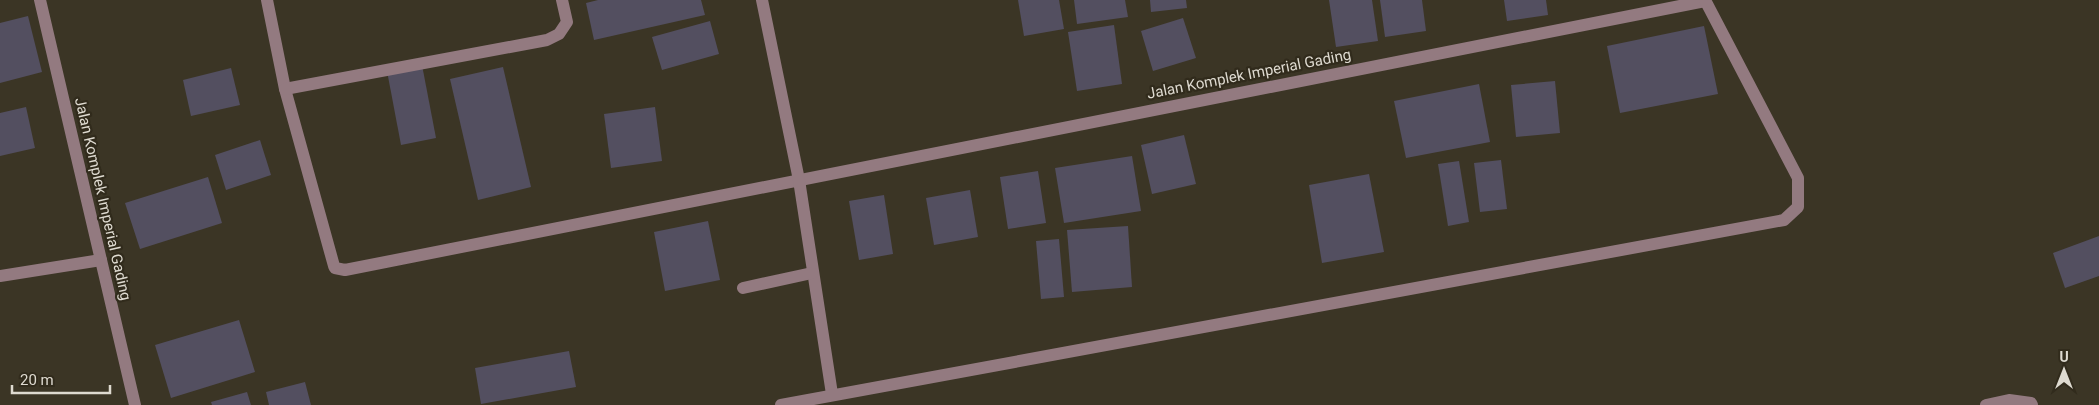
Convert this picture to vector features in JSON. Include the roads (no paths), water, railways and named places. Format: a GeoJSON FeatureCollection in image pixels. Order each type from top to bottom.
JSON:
{"type":"FeatureCollection","features":[{"type":"Feature","properties":{"kind":"street","name":"Jalan Komplek Imperial Gading"},"geometry":{"type":"LineString","coordinates":[[40,0],[136,405]]}},
{"type":"Feature","properties":{"kind":"street","name":"Jalan Komplek Imperial Gading"},"geometry":{"type":"LineString","coordinates":[[267,0],[285,88],[334,266],[340,270],[1705,0]]}},
{"type":"Feature","properties":{"kind":"street"},"geometry":{"type":"LineString","coordinates":[[285,88],[547,40],[559,34],[567,22],[562,0]]}},
{"type":"Feature","properties":{"kind":"street"},"geometry":{"type":"LineString","coordinates":[[762,0],[799,180],[832,394]]}},
{"type":"Feature","properties":{"kind":"street"},"geometry":{"type":"LineString","coordinates":[[781,405],[832,394],[1784,220],[1798,207],[1798,178],[1705,0]]}},
{"type":"Feature","properties":{"kind":"street"},"geometry":{"type":"LineString","coordinates":[[0,276],[101,260]]}},
{"type":"Feature","properties":{"kind":"street"},"geometry":{"type":"LineString","coordinates":[[743,288],[812,273]]}},
{"type":"Feature","properties":{"kind":"street"},"geometry":{"type":"LineString","coordinates":[[1986,405],[2009,400],[2031,403],[2032,405]]}}]}
